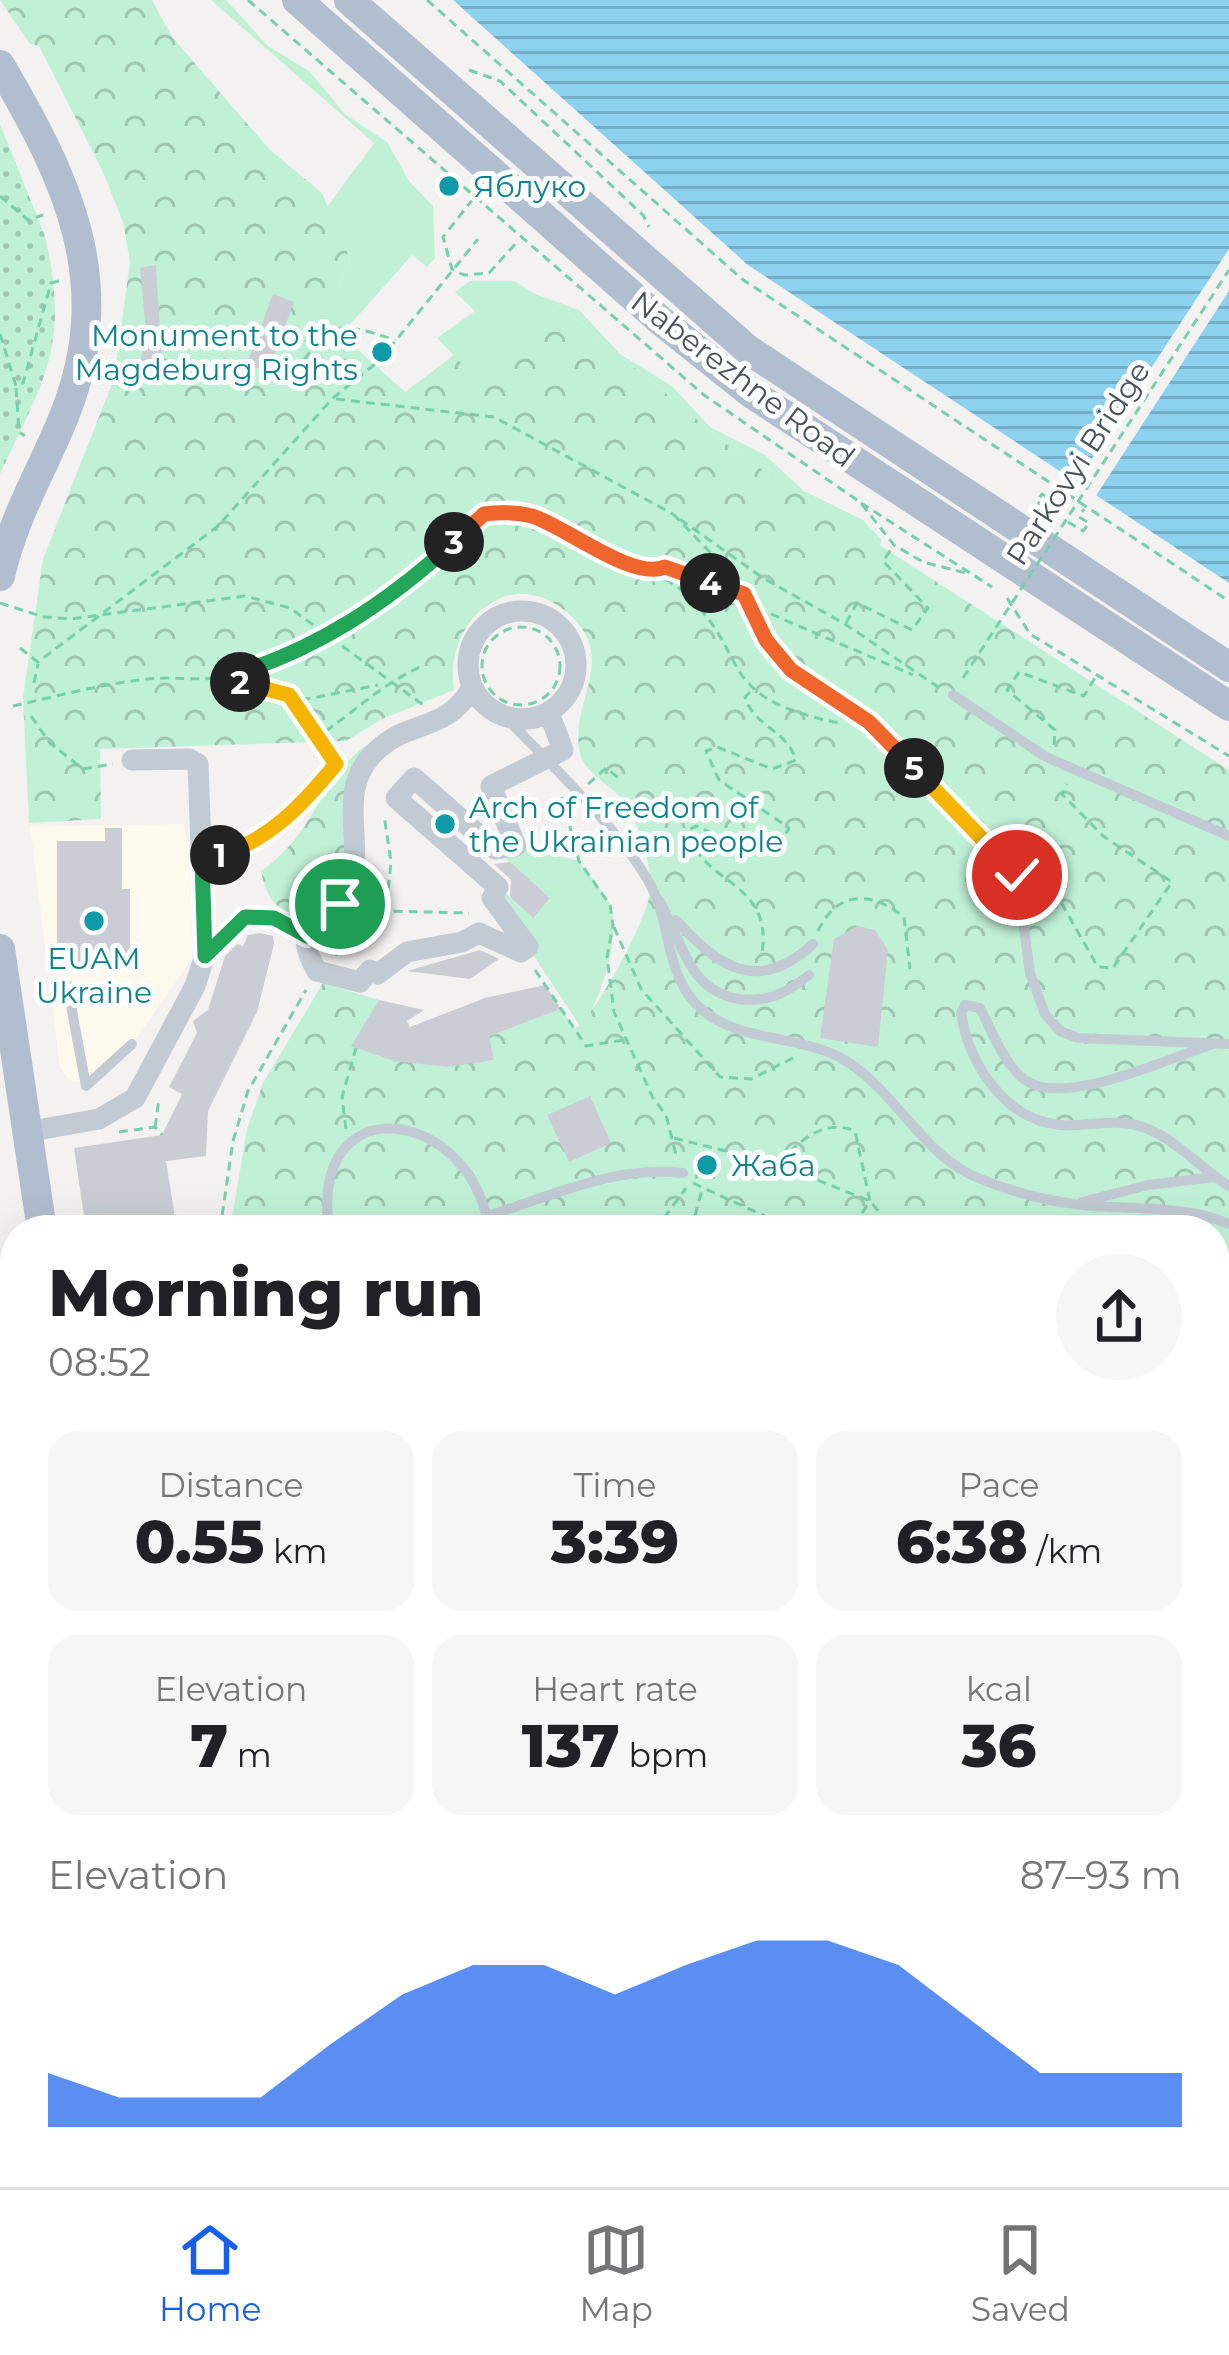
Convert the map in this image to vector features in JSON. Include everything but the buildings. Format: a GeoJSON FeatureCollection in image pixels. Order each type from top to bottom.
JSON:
{"type":"FeatureCollection","features":[{"type":"Feature","properties":{"kind":"main road","name":"Naberezhne Road"},"geometry":{"type":"LineString","coordinates":[[297,0],[662,321],[752,393],[1229,706]]}},
{"type":"Feature","properties":{"kind":"main road","name":"Naberezhne Road"},"geometry":{"type":"LineString","coordinates":[[349,0],[747,349],[1229,667]]}},
{"type":"Feature","properties":{"kind":"main road"},"geometry":{"type":"LineString","coordinates":[[0,65],[70,207],[86,264],[89,318],[77,381],[20,508],[0,576]]}},
{"type":"Feature","properties":{"kind":"main road"},"geometry":{"type":"LineString","coordinates":[[0,949],[39,1215]]}},
{"type":"Feature","properties":{"kind":"street"},"geometry":{"type":"LineString","coordinates":[[504,614],[539,614],[555,622],[575,651],[572,686],[563,701],[540,717],[493,702],[468,670],[476,636],[504,614]]}},
{"type":"Feature","properties":{"kind":"street"},"geometry":{"type":"LineString","coordinates":[[472,688],[493,702],[531,719],[549,713],[563,750],[491,786],[516,846],[495,849],[414,778],[396,798],[498,887],[492,898],[527,946],[521,952],[479,933],[461,942],[406,952],[378,974],[370,970],[360,982],[317,971],[305,951],[307,936],[316,917],[340,904],[349,890],[351,805],[363,767],[377,750],[408,730],[457,712],[472,688]]}},
{"type":"Feature","properties":{"kind":"street"},"geometry":{"type":"LineString","coordinates":[[26,1132],[99,1119],[135,1098],[195,986],[205,956],[198,764],[189,759],[132,760]]}},
{"type":"Feature","properties":{"kind":"street"},"geometry":{"type":"LineString","coordinates":[[205,956],[233,926],[254,915],[274,918],[307,936]]}},
{"type":"Feature","properties":{"kind":"lane"},"geometry":{"type":"LineString","coordinates":[[952,694],[1046,757],[1229,838]]}},
{"type":"Feature","properties":{"kind":"lane"},"geometry":{"type":"LineString","coordinates":[[493,702],[578,793],[651,886],[695,975],[716,995],[771,999],[809,975]]}},
{"type":"Feature","properties":{"kind":"lane"},"geometry":{"type":"LineString","coordinates":[[845,707],[869,722],[1017,875],[1030,973],[1045,1014],[1060,1031],[1078,1038],[1229,1044]]}},
{"type":"Feature","properties":{"kind":"lane"},"geometry":{"type":"LineString","coordinates":[[202,860],[245,847],[292,815],[336,764]]}},
{"type":"Feature","properties":{"kind":"lane"},"geometry":{"type":"LineString","coordinates":[[659,904],[717,962],[750,973],[782,966],[813,944]]}},
{"type":"Feature","properties":{"kind":"lane"},"geometry":{"type":"LineString","coordinates":[[659,904],[675,972],[698,1007],[747,1033],[839,1057],[872,1081],[928,1144],[971,1175],[1023,1195],[1196,1215]]}},
{"type":"Feature","properties":{"kind":"lane"},"geometry":{"type":"LineString","coordinates":[[67,984],[86,1086],[132,1044]]}},
{"type":"Feature","properties":{"kind":"lane"},"geometry":{"type":"LineString","coordinates":[[1213,1044],[1072,1090],[1047,1090],[1022,1078],[980,1008],[965,1005],[961,1013],[982,1073],[1024,1114],[1065,1126],[1143,1127],[1229,1186]]}},
{"type":"Feature","properties":{"kind":"lane"},"geometry":{"type":"LineString","coordinates":[[329,1215],[328,1179],[337,1155],[350,1143],[386,1129],[408,1128],[435,1137],[473,1186],[485,1215]]}},
{"type":"Feature","properties":{"kind":"lane"},"geometry":{"type":"LineString","coordinates":[[508,1215],[591,1182],[656,1170],[687,1177]]}},
{"type":"Feature","properties":{"kind":"lane"},"geometry":{"type":"LineString","coordinates":[[1074,1204],[1148,1185],[1214,1177]]}},
{"type":"Feature","properties":{"kind":"path"},"geometry":{"type":"LineString","coordinates":[[248,0],[474,198],[443,236],[452,269],[464,275],[489,273],[520,239]]}},
{"type":"Feature","properties":{"kind":"path"},"geometry":{"type":"LineString","coordinates":[[427,0],[742,279],[1229,601]]}},
{"type":"Feature","properties":{"kind":"path"},"geometry":{"type":"LineString","coordinates":[[464,68],[500,81],[643,215],[654,240]]}},
{"type":"Feature","properties":{"kind":"path"},"geometry":{"type":"LineString","coordinates":[[565,141],[572,133]]}},
{"type":"Feature","properties":{"kind":"path"},"geometry":{"type":"LineString","coordinates":[[0,196],[28,220],[43,215]]}},
{"type":"Feature","properties":{"kind":"path"},"geometry":{"type":"LineString","coordinates":[[34,683],[38,662],[218,526],[332,399],[395,340],[478,239]]}},
{"type":"Feature","properties":{"kind":"path","name":"Parkovyi Bridge"},"geometry":{"type":"LineString","coordinates":[[963,678],[1229,270]]}},
{"type":"Feature","properties":{"kind":"path"},"geometry":{"type":"LineString","coordinates":[[16,386],[23,383],[51,283],[61,281]]}},
{"type":"Feature","properties":{"kind":"path"},"geometry":{"type":"LineString","coordinates":[[272,368],[290,379],[314,338],[331,330],[347,328],[395,340]]}},
{"type":"Feature","properties":{"kind":"path"},"geometry":{"type":"LineString","coordinates":[[0,334],[16,386],[19,432],[25,436]]}},
{"type":"Feature","properties":{"kind":"path"},"geometry":{"type":"LineString","coordinates":[[332,399],[494,418],[674,515],[763,578],[845,624],[923,679]]}},
{"type":"Feature","properties":{"kind":"path"},"geometry":{"type":"LineString","coordinates":[[1058,515],[1037,502],[1042,494],[1054,501],[1060,491]]}},
{"type":"Feature","properties":{"kind":"path"},"geometry":{"type":"LineString","coordinates":[[860,502],[992,587]]}},
{"type":"Feature","properties":{"kind":"path"},"geometry":{"type":"LineString","coordinates":[[1068,521],[1083,531],[1088,523],[1079,517],[1085,507]]}},
{"type":"Feature","properties":{"kind":"path"},"geometry":{"type":"LineString","coordinates":[[13,706],[148,678],[225,677],[275,663],[408,586],[484,514],[534,517],[612,559],[656,571],[684,592],[709,623],[751,690],[778,707],[840,723],[846,717],[845,707],[791,670],[766,640],[755,608],[674,515]]}},
{"type":"Feature","properties":{"kind":"path"},"geometry":{"type":"LineString","coordinates":[[845,624],[857,603],[912,630],[920,626],[928,608],[883,561],[894,545],[923,562],[970,574]]}},
{"type":"Feature","properties":{"kind":"path"},"geometry":{"type":"LineString","coordinates":[[656,571],[665,567],[744,594]]}},
{"type":"Feature","properties":{"kind":"path"},"geometry":{"type":"LineString","coordinates":[[0,603],[44,617],[70,619],[245,596],[269,599],[290,608],[426,707]]}},
{"type":"Feature","properties":{"kind":"path"},"geometry":{"type":"LineString","coordinates":[[1007,598],[1030,634],[1229,756]]}},
{"type":"Feature","properties":{"kind":"path"},"geometry":{"type":"LineString","coordinates":[[755,608],[952,694]]}},
{"type":"Feature","properties":{"kind":"path"},"geometry":{"type":"LineString","coordinates":[[532,629],[553,643],[560,667],[542,699],[518,705],[493,702],[483,659],[495,637],[507,630],[532,629]]}},
{"type":"Feature","properties":{"kind":"path"},"geometry":{"type":"LineString","coordinates":[[20,648],[38,662]]}},
{"type":"Feature","properties":{"kind":"path"},"geometry":{"type":"LineString","coordinates":[[225,677],[307,699],[379,685],[422,666]]}},
{"type":"Feature","properties":{"kind":"path"},"geometry":{"type":"LineString","coordinates":[[1058,739],[1055,730],[1007,690],[1019,672],[1084,696],[1096,676]]}},
{"type":"Feature","properties":{"kind":"path"},"geometry":{"type":"LineString","coordinates":[[316,738],[349,716],[379,685]]}},
{"type":"Feature","properties":{"kind":"path"},"geometry":{"type":"LineString","coordinates":[[751,690],[745,697],[750,715],[791,744],[796,760],[772,769],[717,747],[706,751],[719,780],[789,828],[787,835],[772,845],[744,849],[697,826],[691,829],[699,853],[759,909],[764,938]]}},
{"type":"Feature","properties":{"kind":"path"},"geometry":{"type":"LineString","coordinates":[[289,695],[336,764]]}},
{"type":"Feature","properties":{"kind":"path"},"geometry":{"type":"LineString","coordinates":[[31,716],[50,743],[83,770],[132,760]]}},
{"type":"Feature","properties":{"kind":"path"},"geometry":{"type":"LineString","coordinates":[[1001,855],[1051,885],[1098,968],[1112,968],[1172,882],[1102,836],[1062,794],[1077,767]]}},
{"type":"Feature","properties":{"kind":"path"},"geometry":{"type":"LineString","coordinates":[[578,793],[606,768],[621,780]]}},
{"type":"Feature","properties":{"kind":"path"},"geometry":{"type":"LineString","coordinates":[[560,788],[579,861],[610,905],[640,989],[720,1077],[752,1079],[808,1047]]}},
{"type":"Feature","properties":{"kind":"path"},"geometry":{"type":"LineString","coordinates":[[222,1215],[233,1141],[248,1091],[317,971],[386,910],[391,862],[382,803]]}},
{"type":"Feature","properties":{"kind":"path"},"geometry":{"type":"LineString","coordinates":[[813,944],[825,917],[840,902],[867,896],[904,917],[910,969]]}},
{"type":"Feature","properties":{"kind":"path"},"geometry":{"type":"LineString","coordinates":[[346,923],[386,910],[462,909],[478,917]]}},
{"type":"Feature","properties":{"kind":"path"},"geometry":{"type":"LineString","coordinates":[[614,925],[607,957],[623,1040],[667,1115],[687,1177],[762,1215]]}},
{"type":"Feature","properties":{"kind":"path"},"geometry":{"type":"LineString","coordinates":[[534,969],[586,1046],[623,1040]]}},
{"type":"Feature","properties":{"kind":"path"},"geometry":{"type":"LineString","coordinates":[[350,1143],[342,1097],[356,1048]]}},
{"type":"Feature","properties":{"kind":"path"},"geometry":{"type":"LineString","coordinates":[[777,1164],[804,1137],[843,1126],[855,1131],[870,1201],[882,1215]]}},
{"type":"Feature","properties":{"kind":"path"},"geometry":{"type":"LineString","coordinates":[[672,1138],[777,1164],[870,1201]]}},
{"type":"Feature","properties":{"kind":"path"},"geometry":{"type":"LineString","coordinates":[[664,1215],[687,1177]]}},
{"type":"Feature","properties":{"kind":"path"},"geometry":{"type":"LineString","coordinates":[[695,1215],[702,1188]]}},
{"type":"Feature","properties":{"kind":"path"},"geometry":{"type":"LineString","coordinates":[[861,1215],[870,1201]]}},
{"type":"Feature","properties":{"kind":"shaded area"},"geometry":{"type":"Polygon","coordinates":[[[184,824],[191,863],[192,959],[126,1053],[81,1082],[71,1081],[60,1068],[30,826],[184,824]]]}},
{"type":"Feature","properties":{"kind":"green space"},"geometry":{"type":"Polygon","coordinates":[[[0,0],[152,0],[172,37],[270,150],[322,193],[350,259],[339,288],[319,315],[405,392],[454,355],[485,387],[559,305],[741,456],[1229,770],[1229,1215],[233,1215],[247,1129],[263,1083],[323,983],[379,1000],[352,1046],[422,1063],[493,1060],[489,1036],[561,1009],[575,1029],[585,1019],[609,984],[642,918],[651,886],[649,868],[628,807],[588,768],[580,753],[580,717],[592,666],[585,633],[550,601],[527,594],[506,596],[471,621],[453,664],[454,690],[382,719],[346,741],[100,749],[101,819],[29,823],[23,698],[43,559],[114,379],[130,262],[123,222],[103,172],[39,46],[30,44],[0,0]]]}},
{"type":"Feature","properties":{"kind":"green space"},"geometry":{"type":"Polygon","coordinates":[[[211,0],[226,0],[268,46],[309,71],[346,115],[387,142],[409,181],[433,206],[435,258],[427,267],[412,255],[338,338],[318,315],[339,288],[350,259],[327,207],[374,143],[211,0]]]}},
{"type":"Feature","properties":{"kind":"green space"},"geometry":{"type":"Polygon","coordinates":[[[0,124],[45,236],[55,304],[50,357],[42,382],[0,474],[0,124]]]}},
{"type":"Feature","properties":{"kind":"green space"},"geometry":{"type":"Polygon","coordinates":[[[470,281],[514,281],[579,310],[620,354],[672,386],[710,427],[765,455],[804,491],[863,520],[882,540],[879,546],[741,456],[559,305],[485,388],[437,338],[475,311],[455,292],[470,281]]]}},
{"type":"Feature","properties":{"kind":"green space"},"geometry":{"type":"Polygon","coordinates":[[[367,745],[349,890],[306,919],[288,913],[270,897],[261,871],[294,841],[338,773],[367,745]]]}},
{"type":"Feature","properties":{"kind":"green space"},"geometry":{"type":"Polygon","coordinates":[[[516,846],[579,861],[611,908],[613,936],[607,970],[580,1026],[528,947],[498,887],[533,917],[550,898],[495,849],[516,846]]]}},
{"type":"Feature","properties":{"kind":"water"},"geometry":{"type":"Polygon","coordinates":[[[453,0],[1229,0],[1229,583],[748,265],[453,0]]]}},
{"type":"Feature","properties":{"kind":"pier"},"geometry":{"type":"Polygon","coordinates":[[[1229,249],[1229,291],[1092,502],[1072,489],[1229,249]]]}},
{"type":"Feature","properties":{"kind":"place","name":"Яблуко"},"geometry":{"type":"Point","coordinates":[449,186]}},
{"type":"Feature","properties":{"kind":"place","name":"Monument to the Magdeburg Rights"},"geometry":{"type":"Point","coordinates":[382,352]}},
{"type":"Feature","properties":{"kind":"place","name":"Arch of Freedom of the Ukrainian people"},"geometry":{"type":"Point","coordinates":[445,824]}},
{"type":"Feature","properties":{"kind":"place","name":"EUAM Ukraine"},"geometry":{"type":"Point","coordinates":[94,921]}},
{"type":"Feature","properties":{"kind":"place","name":"Жаба"},"geometry":{"type":"Point","coordinates":[707,1165]}},
{"type":"Feature","properties":{"kind":"route"},"geometry":{"type":"LineString","coordinates":[[340,904],[316,917],[307,936],[274,918],[245,917],[205,956],[202,860],[245,847],[292,815],[336,764],[289,695],[225,677],[275,663],[344,626],[408,586],[484,514],[503,512],[534,517],[612,559],[656,571],[665,567],[744,594],[755,608],[766,640],[791,670],[869,722],[1017,875]]}}]}
